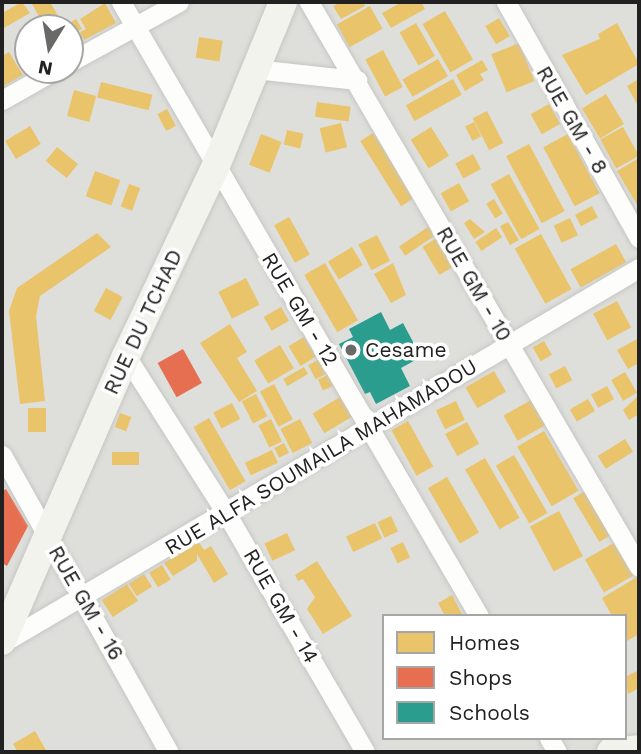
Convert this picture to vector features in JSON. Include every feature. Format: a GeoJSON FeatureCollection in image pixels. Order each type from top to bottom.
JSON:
{"type":"FeatureCollection","features":[{"type":"Feature","properties":{"kind":"street","name":"RUE GM - 12"},"geometry":{"type":"LineString","coordinates":[[121,2],[478,614]]}},
{"type":"Feature","properties":{"kind":"street"},"geometry":{"type":"LineString","coordinates":[[84,54],[179,2]]}},
{"type":"Feature","properties":{"kind":"street","name":"RUE DU TCHAD"},"geometry":{"type":"LineString","coordinates":[[2,642],[126,356],[215,167],[283,2]]}},
{"type":"Feature","properties":{"kind":"street","name":"RUE GM - 10"},"geometry":{"type":"LineString","coordinates":[[309,2],[357,80],[639,567]]}},
{"type":"Feature","properties":{"kind":"street","name":"RUE GM - 8"},"geometry":{"type":"LineString","coordinates":[[506,2],[639,237]]}},
{"type":"Feature","properties":{"kind":"street"},"geometry":{"type":"LineString","coordinates":[[254,69],[357,80]]}},
{"type":"Feature","properties":{"kind":"street"},"geometry":{"type":"LineString","coordinates":[[2,100],[30,84]]}},
{"type":"Feature","properties":{"kind":"street","name":"RUE ALFA SOUMAILA MAHAMADOU"},"geometry":{"type":"LineString","coordinates":[[2,642],[226,513],[639,268]]}},
{"type":"Feature","properties":{"kind":"street","name":"RUE GM - 14"},"geometry":{"type":"LineString","coordinates":[[126,356],[226,513],[365,752]]}},
{"type":"Feature","properties":{"kind":"street","name":"RUE GM - 16"},"geometry":{"type":"LineString","coordinates":[[2,455],[47,537],[84,596],[169,752]]}},
{"type":"Feature","properties":{"kind":"street"},"geometry":{"type":"LineString","coordinates":[[611,752],[639,749]]}},
{"type":"Feature","properties":{"kind":"shaded area"},"geometry":{"type":"Polygon","coordinates":[[[2,2],[639,2],[639,752],[2,752],[2,2]]]}},
{"type":"Feature","properties":{"kind":"building: Homes"},"geometry":{"type":"Polygon","coordinates":[[[22,2],[30,13],[14,14],[14,22],[2,29],[2,13],[22,2]]]}},
{"type":"Feature","properties":{"kind":"building: Homes"},"geometry":{"type":"Polygon","coordinates":[[[50,2],[57,14],[38,14],[32,4],[50,2]]]}},
{"type":"Feature","properties":{"kind":"building: Homes"},"geometry":{"type":"Polygon","coordinates":[[[341,2],[363,2],[365,6],[341,19],[333,6],[341,2]]]}},
{"type":"Feature","properties":{"kind":"building: Homes"},"geometry":{"type":"Polygon","coordinates":[[[402,2],[421,2],[425,9],[391,28],[382,13],[402,2]]]}},
{"type":"Feature","properties":{"kind":"building: Homes"},"geometry":{"type":"Polygon","coordinates":[[[105,3],[116,23],[84,40],[84,16],[105,3]]]}},
{"type":"Feature","properties":{"kind":"building: Homes"},"geometry":{"type":"Polygon","coordinates":[[[370,6],[383,29],[349,47],[337,24],[370,6]]]}},
{"type":"Feature","properties":{"kind":"building: Homes"},"geometry":{"type":"Polygon","coordinates":[[[445,11],[473,59],[450,72],[422,24],[445,11]]]}},
{"type":"Feature","properties":{"kind":"building: Homes"},"geometry":{"type":"Polygon","coordinates":[[[499,18],[510,36],[496,44],[485,26],[499,18]]]}},
{"type":"Feature","properties":{"kind":"building: Homes"},"geometry":{"type":"Polygon","coordinates":[[[416,23],[435,56],[419,65],[400,32],[416,23]]]}},
{"type":"Feature","properties":{"kind":"building: Homes"},"geometry":{"type":"Polygon","coordinates":[[[617,23],[639,64],[586,95],[562,55],[600,39],[598,34],[617,23]]]}},
{"type":"Feature","properties":{"kind":"building: Homes"},"geometry":{"type":"Polygon","coordinates":[[[199,37],[223,41],[219,61],[196,58],[199,37]]]}},
{"type":"Feature","properties":{"kind":"building: Homes"},"geometry":{"type":"Polygon","coordinates":[[[519,43],[534,81],[507,92],[491,54],[519,43]]]}},
{"type":"Feature","properties":{"kind":"building: Homes"},"geometry":{"type":"Polygon","coordinates":[[[383,50],[403,87],[385,96],[365,59],[383,50]]]}},
{"type":"Feature","properties":{"kind":"building: Homes"},"geometry":{"type":"Polygon","coordinates":[[[9,52],[14,60],[14,80],[2,87],[2,56],[9,52]]]}},
{"type":"Feature","properties":{"kind":"building: Homes"},"geometry":{"type":"Polygon","coordinates":[[[438,59],[448,76],[412,97],[402,80],[438,59]]]}},
{"type":"Feature","properties":{"kind":"building: Homes"},"geometry":{"type":"Polygon","coordinates":[[[482,60],[488,70],[480,74],[484,80],[465,91],[456,75],[482,60]]]}},
{"type":"Feature","properties":{"kind":"building: Homes"},"geometry":{"type":"Polygon","coordinates":[[[453,79],[462,95],[414,121],[406,105],[453,79]]]}},
{"type":"Feature","properties":{"kind":"building: Homes"},"geometry":{"type":"Polygon","coordinates":[[[639,79],[639,103],[637,104],[627,86],[639,79]]]}},
{"type":"Feature","properties":{"kind":"building: Homes"},"geometry":{"type":"Polygon","coordinates":[[[101,82],[152,95],[149,110],[97,98],[101,82]]]}},
{"type":"Feature","properties":{"kind":"building: Homes"},"geometry":{"type":"Polygon","coordinates":[[[74,90],[96,96],[89,122],[67,116],[74,90]]]}},
{"type":"Feature","properties":{"kind":"building: Homes"},"geometry":{"type":"Polygon","coordinates":[[[606,94],[624,124],[600,138],[582,108],[606,94]]]}},
{"type":"Feature","properties":{"kind":"building: Homes"},"geometry":{"type":"Polygon","coordinates":[[[317,102],[351,107],[349,122],[315,117],[317,102]]]}},
{"type":"Feature","properties":{"kind":"building: Homes"},"geometry":{"type":"Polygon","coordinates":[[[549,104],[560,124],[542,134],[531,114],[549,104]]]}},
{"type":"Feature","properties":{"kind":"building: Homes"},"geometry":{"type":"Polygon","coordinates":[[[167,109],[176,126],[166,131],[157,114],[167,109]]]}},
{"type":"Feature","properties":{"kind":"building: Homes"},"geometry":{"type":"Polygon","coordinates":[[[487,111],[503,143],[489,150],[473,118],[487,111]]]}},
{"type":"Feature","properties":{"kind":"building: Homes"},"geometry":{"type":"Polygon","coordinates":[[[474,122],[481,136],[472,141],[465,127],[474,122]]]}},
{"type":"Feature","properties":{"kind":"building: Homes"},"geometry":{"type":"Polygon","coordinates":[[[341,123],[347,147],[326,153],[320,128],[341,123]]]}},
{"type":"Feature","properties":{"kind":"building: Homes"},"geometry":{"type":"Polygon","coordinates":[[[30,126],[41,144],[16,159],[5,141],[30,126]]]}},
{"type":"Feature","properties":{"kind":"building: Homes"},"geometry":{"type":"Polygon","coordinates":[[[431,127],[449,156],[429,169],[411,140],[431,127]]]}},
{"type":"Feature","properties":{"kind":"building: Homes"},"geometry":{"type":"Polygon","coordinates":[[[623,127],[639,156],[616,168],[600,140],[623,127]]]}},
{"type":"Feature","properties":{"kind":"building: Homes"},"geometry":{"type":"Polygon","coordinates":[[[287,130],[304,134],[300,148],[284,145],[287,130]]]}},
{"type":"Feature","properties":{"kind":"building: Homes"},"geometry":{"type":"Polygon","coordinates":[[[373,133],[414,198],[401,206],[360,141],[373,133]]]}},
{"type":"Feature","properties":{"kind":"building: Homes"},"geometry":{"type":"Polygon","coordinates":[[[261,134],[282,142],[270,173],[249,165],[261,134]]]}},
{"type":"Feature","properties":{"kind":"building: Homes"},"geometry":{"type":"Polygon","coordinates":[[[568,134],[599,193],[575,206],[543,147],[568,134]]]}},
{"type":"Feature","properties":{"kind":"building: Homes"},"geometry":{"type":"Polygon","coordinates":[[[529,144],[565,211],[542,223],[506,156],[529,144]]]}},
{"type":"Feature","properties":{"kind":"building: Homes"},"geometry":{"type":"Polygon","coordinates":[[[57,147],[78,164],[67,178],[46,161],[57,147]]]}},
{"type":"Feature","properties":{"kind":"building: Homes"},"geometry":{"type":"Polygon","coordinates":[[[473,154],[481,169],[463,178],[455,163],[473,154]]]}},
{"type":"Feature","properties":{"kind":"building: Homes"},"geometry":{"type":"Polygon","coordinates":[[[639,158],[639,208],[617,171],[639,158]]]}},
{"type":"Feature","properties":{"kind":"building: Homes"},"geometry":{"type":"Polygon","coordinates":[[[95,171],[120,180],[111,206],[86,196],[95,171]]]}},
{"type":"Feature","properties":{"kind":"building: Homes"},"geometry":{"type":"Polygon","coordinates":[[[509,174],[540,229],[521,239],[491,184],[509,174]]]}},
{"type":"Feature","properties":{"kind":"building: Homes"},"geometry":{"type":"Polygon","coordinates":[[[459,183],[469,201],[451,212],[441,193],[459,183]]]}},
{"type":"Feature","properties":{"kind":"building: Homes"},"geometry":{"type":"Polygon","coordinates":[[[129,184],[140,188],[132,211],[121,207],[129,184]]]}},
{"type":"Feature","properties":{"kind":"building: Homes"},"geometry":{"type":"Polygon","coordinates":[[[494,199],[503,214],[495,218],[486,204],[494,199]]]}},
{"type":"Feature","properties":{"kind":"building: Homes"},"geometry":{"type":"Polygon","coordinates":[[[592,206],[598,218],[581,226],[575,215],[592,206]]]}},
{"type":"Feature","properties":{"kind":"building: Homes"},"geometry":{"type":"Polygon","coordinates":[[[289,217],[310,255],[295,263],[274,225],[289,217]]]}},
{"type":"Feature","properties":{"kind":"building: Homes"},"geometry":{"type":"Polygon","coordinates":[[[570,218],[578,235],[562,243],[554,226],[570,218]]]}},
{"type":"Feature","properties":{"kind":"building: Homes"},"geometry":{"type":"Polygon","coordinates":[[[470,219],[485,232],[474,239],[464,223],[470,219]]]}},
{"type":"Feature","properties":{"kind":"building: Homes"},"geometry":{"type":"Polygon","coordinates":[[[508,222],[519,240],[510,245],[500,226],[508,222]]]}},
{"type":"Feature","properties":{"kind":"building: Homes"},"geometry":{"type":"Polygon","coordinates":[[[428,227],[434,236],[405,256],[399,247],[428,227]]]}},
{"type":"Feature","properties":{"kind":"building: Homes"},"geometry":{"type":"Polygon","coordinates":[[[496,228],[502,237],[481,251],[475,242],[496,228]]]}},
{"type":"Feature","properties":{"kind":"building: Homes"},"geometry":{"type":"Polygon","coordinates":[[[97,233],[111,247],[40,296],[36,316],[45,401],[20,404],[9,311],[17,288],[97,233]]]}},
{"type":"Feature","properties":{"kind":"building: Homes"},"geometry":{"type":"Polygon","coordinates":[[[541,234],[572,289],[545,304],[515,249],[541,234]]]}},
{"type":"Feature","properties":{"kind":"building: Homes"},"geometry":{"type":"Polygon","coordinates":[[[377,235],[390,261],[371,270],[358,245],[377,235]]]}},
{"type":"Feature","properties":{"kind":"building: Homes"},"geometry":{"type":"Polygon","coordinates":[[[437,238],[454,266],[439,275],[422,247],[437,238]]]}},
{"type":"Feature","properties":{"kind":"building: Homes"},"geometry":{"type":"Polygon","coordinates":[[[616,244],[626,262],[581,288],[571,269],[616,244]]]}},
{"type":"Feature","properties":{"kind":"building: Homes"},"geometry":{"type":"Polygon","coordinates":[[[352,247],[363,265],[339,279],[328,261],[352,247]]]}},
{"type":"Feature","properties":{"kind":"building: Homes"},"geometry":{"type":"Polygon","coordinates":[[[325,263],[358,320],[337,332],[304,275],[325,263]]]}},
{"type":"Feature","properties":{"kind":"building: Homes"},"geometry":{"type":"Polygon","coordinates":[[[393,263],[406,295],[391,303],[374,274],[393,263]]]}},
{"type":"Feature","properties":{"kind":"building: Homes"},"geometry":{"type":"Polygon","coordinates":[[[246,278],[260,305],[232,319],[218,292],[246,278]]]}},
{"type":"Feature","properties":{"kind":"building: Homes"},"geometry":{"type":"Polygon","coordinates":[[[106,288],[123,297],[111,320],[94,311],[106,288]]]}},
{"type":"Feature","properties":{"kind":"building: Homes"},"geometry":{"type":"Polygon","coordinates":[[[617,301],[631,327],[607,340],[593,314],[617,301]]]}},
{"type":"Feature","properties":{"kind":"building: Homes"},"geometry":{"type":"Polygon","coordinates":[[[281,307],[289,321],[272,331],[264,317],[281,307]]]}},
{"type":"Feature","properties":{"kind":"building: Homes"},"geometry":{"type":"Polygon","coordinates":[[[230,324],[247,352],[237,358],[257,391],[239,402],[200,343],[230,324]]]}},
{"type":"Feature","properties":{"kind":"building: Homes"},"geometry":{"type":"Polygon","coordinates":[[[304,337],[316,357],[300,366],[289,346],[304,337]]]}},
{"type":"Feature","properties":{"kind":"building: Homes"},"geometry":{"type":"Polygon","coordinates":[[[639,338],[639,363],[628,369],[617,350],[639,338]]]}},
{"type":"Feature","properties":{"kind":"building: Homes"},"geometry":{"type":"Polygon","coordinates":[[[544,341],[552,355],[541,361],[533,348],[544,341]]]}},
{"type":"Feature","properties":{"kind":"building: Homes"},"geometry":{"type":"Polygon","coordinates":[[[280,345],[294,368],[268,384],[254,360],[280,345]]]}},
{"type":"Feature","properties":{"kind":"building: Homes"},"geometry":{"type":"Polygon","coordinates":[[[318,360],[325,374],[315,379],[308,365],[318,360]]]}},
{"type":"Feature","properties":{"kind":"building: Homes"},"geometry":{"type":"Polygon","coordinates":[[[565,366],[572,380],[556,388],[549,374],[565,366]]]}},
{"type":"Feature","properties":{"kind":"building: Homes"},"geometry":{"type":"Polygon","coordinates":[[[304,367],[308,374],[287,386],[283,379],[304,367]]]}},
{"type":"Feature","properties":{"kind":"building: Homes"},"geometry":{"type":"Polygon","coordinates":[[[494,371],[506,392],[477,408],[465,388],[494,371]]]}},
{"type":"Feature","properties":{"kind":"building: Homes"},"geometry":{"type":"Polygon","coordinates":[[[625,372],[637,393],[623,401],[611,380],[625,372]]]}},
{"type":"Feature","properties":{"kind":"building: Homes"},"geometry":{"type":"Polygon","coordinates":[[[328,375],[333,386],[323,390],[318,379],[328,375]]]}},
{"type":"Feature","properties":{"kind":"building: Homes"},"geometry":{"type":"Polygon","coordinates":[[[274,384],[293,419],[279,427],[260,392],[274,384]]]}},
{"type":"Feature","properties":{"kind":"building: Homes"},"geometry":{"type":"Polygon","coordinates":[[[607,386],[614,399],[598,408],[591,394],[607,386]]]}},
{"type":"Feature","properties":{"kind":"building: Homes"},"geometry":{"type":"Polygon","coordinates":[[[256,394],[267,416],[253,424],[242,401],[256,394]]]}},
{"type":"Feature","properties":{"kind":"building: Homes"},"geometry":{"type":"Polygon","coordinates":[[[340,397],[352,417],[324,433],[313,413],[340,397]]]}},
{"type":"Feature","properties":{"kind":"building: Homes"},"geometry":{"type":"Polygon","coordinates":[[[637,397],[639,414],[629,420],[623,410],[637,397]]]}},
{"type":"Feature","properties":{"kind":"building: Homes"},"geometry":{"type":"Polygon","coordinates":[[[535,398],[549,423],[518,441],[504,415],[535,398]]]}},
{"type":"Feature","properties":{"kind":"building: Homes"},"geometry":{"type":"Polygon","coordinates":[[[588,399],[595,411],[577,422],[570,410],[588,399]]]}},
{"type":"Feature","properties":{"kind":"building: Homes"},"geometry":{"type":"Polygon","coordinates":[[[456,401],[465,420],[445,429],[436,410],[456,401]]]}},
{"type":"Feature","properties":{"kind":"building: Homes"},"geometry":{"type":"Polygon","coordinates":[[[232,403],[240,419],[221,429],[213,413],[232,403]]]}},
{"type":"Feature","properties":{"kind":"building: Homes"},"geometry":{"type":"Polygon","coordinates":[[[28,408],[46,408],[46,432],[28,432],[28,408]]]}},
{"type":"Feature","properties":{"kind":"building: Homes"},"geometry":{"type":"Polygon","coordinates":[[[120,413],[131,417],[126,431],[115,427],[120,413]]]}},
{"type":"Feature","properties":{"kind":"building: Homes"},"geometry":{"type":"Polygon","coordinates":[[[209,418],[245,481],[230,490],[193,427],[209,418]]]}},
{"type":"Feature","properties":{"kind":"building: Homes"},"geometry":{"type":"Polygon","coordinates":[[[271,419],[282,441],[269,448],[258,425],[271,419]]]}},
{"type":"Feature","properties":{"kind":"building: Homes"},"geometry":{"type":"Polygon","coordinates":[[[300,419],[312,443],[293,453],[280,429],[300,419]]]}},
{"type":"Feature","properties":{"kind":"building: Homes"},"geometry":{"type":"Polygon","coordinates":[[[408,421],[433,466],[417,476],[391,430],[408,421]]]}},
{"type":"Feature","properties":{"kind":"building: Homes"},"geometry":{"type":"Polygon","coordinates":[[[467,422],[479,444],[457,456],[445,434],[467,422]]]}},
{"type":"Feature","properties":{"kind":"building: Homes"},"geometry":{"type":"Polygon","coordinates":[[[544,431],[578,491],[552,506],[517,446],[544,431]]]}},
{"type":"Feature","properties":{"kind":"building: Homes"},"geometry":{"type":"Polygon","coordinates":[[[625,439],[633,452],[606,469],[598,456],[625,439]]]}},
{"type":"Feature","properties":{"kind":"building: Homes"},"geometry":{"type":"Polygon","coordinates":[[[284,443],[289,453],[279,458],[274,448],[284,443]]]}},
{"type":"Feature","properties":{"kind":"building: Homes"},"geometry":{"type":"Polygon","coordinates":[[[272,450],[278,463],[251,475],[245,463],[272,450]]]}},
{"type":"Feature","properties":{"kind":"building: Homes"},"geometry":{"type":"Polygon","coordinates":[[[112,452],[139,452],[139,465],[112,465],[112,452]]]}},
{"type":"Feature","properties":{"kind":"building: Homes"},"geometry":{"type":"Polygon","coordinates":[[[514,455],[548,513],[529,524],[496,466],[514,455]]]}},
{"type":"Feature","properties":{"kind":"building: Homes"},"geometry":{"type":"Polygon","coordinates":[[[485,458],[520,518],[500,529],[465,470],[485,458]]]}},
{"type":"Feature","properties":{"kind":"building: Homes"},"geometry":{"type":"Polygon","coordinates":[[[447,477],[479,532],[460,543],[428,488],[447,477]]]}},
{"type":"Feature","properties":{"kind":"building: Homes"},"geometry":{"type":"Polygon","coordinates":[[[592,487],[618,531],[599,542],[573,498],[592,487]]]}},
{"type":"Feature","properties":{"kind":"building: Homes"},"geometry":{"type":"Polygon","coordinates":[[[559,511],[583,556],[554,572],[530,526],[559,511]]]}},
{"type":"Feature","properties":{"kind":"building: Homes"},"geometry":{"type":"Polygon","coordinates":[[[391,516],[398,531],[385,538],[377,522],[391,516]]]}},
{"type":"Feature","properties":{"kind":"building: Homes"},"geometry":{"type":"Polygon","coordinates":[[[375,523],[382,538],[353,552],[346,537],[375,523]]]}},
{"type":"Feature","properties":{"kind":"building: Homes"},"geometry":{"type":"Polygon","coordinates":[[[287,533],[295,550],[272,561],[264,544],[287,533]]]}},
{"type":"Feature","properties":{"kind":"building: Homes"},"geometry":{"type":"Polygon","coordinates":[[[198,541],[204,550],[211,546],[228,574],[214,583],[197,554],[197,561],[173,576],[164,563],[198,541]]]}},
{"type":"Feature","properties":{"kind":"building: Homes"},"geometry":{"type":"Polygon","coordinates":[[[617,541],[636,574],[604,592],[585,560],[617,541]]]}},
{"type":"Feature","properties":{"kind":"building: Homes"},"geometry":{"type":"Polygon","coordinates":[[[403,542],[410,557],[397,563],[390,548],[403,542]]]}},
{"type":"Feature","properties":{"kind":"building: Homes"},"geometry":{"type":"Polygon","coordinates":[[[317,561],[352,616],[323,634],[307,609],[315,597],[303,579],[298,581],[295,575],[317,561]]]}},
{"type":"Feature","properties":{"kind":"building: Homes"},"geometry":{"type":"Polygon","coordinates":[[[162,565],[171,580],[158,587],[149,573],[162,565]]]}},
{"type":"Feature","properties":{"kind":"building: Homes"},"geometry":{"type":"Polygon","coordinates":[[[144,574],[152,587],[137,596],[129,584],[144,574]]]}},
{"type":"Feature","properties":{"kind":"building: Homes"},"geometry":{"type":"Polygon","coordinates":[[[637,577],[639,634],[627,641],[627,614],[611,614],[602,598],[637,577]]]}},
{"type":"Feature","properties":{"kind":"building: Homes"},"geometry":{"type":"Polygon","coordinates":[[[127,584],[138,601],[113,617],[102,600],[127,584]]]}},
{"type":"Feature","properties":{"kind":"building: Homes"},"geometry":{"type":"Polygon","coordinates":[[[452,595],[462,614],[444,614],[438,603],[452,595]]]}},
{"type":"Feature","properties":{"kind":"building: Homes"},"geometry":{"type":"Polygon","coordinates":[[[637,671],[639,688],[628,694],[627,688],[627,676],[637,671]]]}},
{"type":"Feature","properties":{"kind":"building: Homes"},"geometry":{"type":"Polygon","coordinates":[[[35,731],[47,752],[18,752],[13,744],[35,731]]]}},
{"type":"Feature","properties":{"kind":"building: Shops"},"geometry":{"type":"Polygon","coordinates":[[[183,349],[202,383],[177,397],[158,363],[183,349]]]}},
{"type":"Feature","properties":{"kind":"building: Shops"},"geometry":{"type":"Polygon","coordinates":[[[6,489],[28,526],[7,566],[2,563],[2,491],[6,489]]]}},
{"type":"Feature","properties":{"kind":"building: Schools"},"geometry":{"type":"Polygon","coordinates":[[[381,312],[390,330],[403,323],[421,357],[401,368],[410,386],[376,404],[370,392],[365,394],[339,344],[353,337],[349,329],[381,312]]]}},
{"type":"Feature","properties":{"kind":"place","name":"Cesame"},"geometry":{"type":"Point","coordinates":[351,350]}}]}
